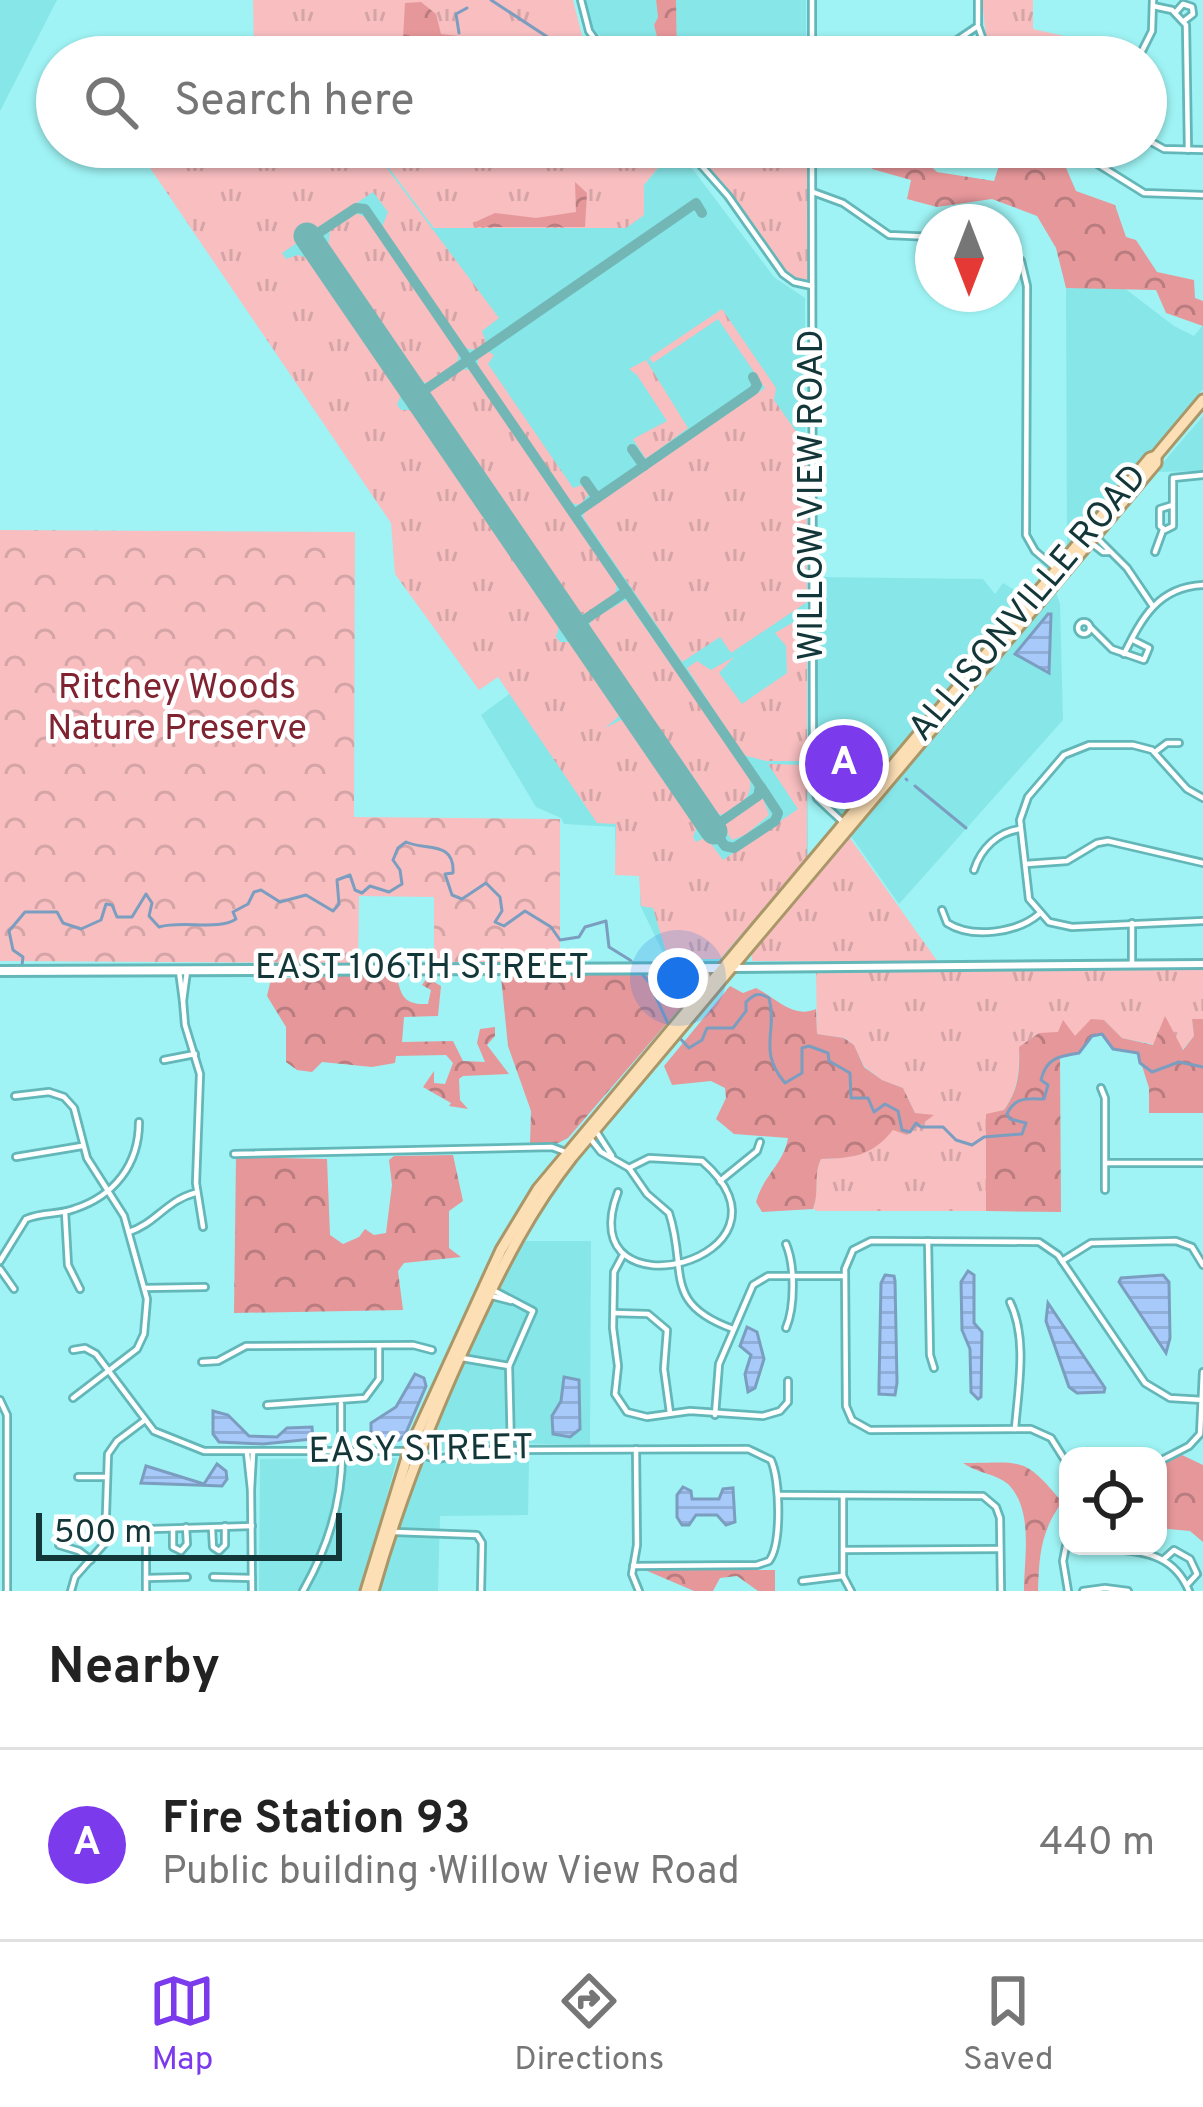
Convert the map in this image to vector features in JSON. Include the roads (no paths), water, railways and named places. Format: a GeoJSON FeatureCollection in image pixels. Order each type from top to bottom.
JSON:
{"type":"FeatureCollection","features":[{"type":"Feature","properties":{"kind":"main road","name":"ALLISONVILLE ROAD"},"geometry":{"type":"LineString","coordinates":[[370,1591],[412,1452],[487,1290],[569,1155],[1089,536],[1156,463],[1156,456],[1203,400]]}},
{"type":"Feature","properties":{"kind":"main road","name":"ALLISONVILLE ROAD"},"geometry":{"type":"LineString","coordinates":[[680,1024],[704,989],[746,952],[847,826]]}},
{"type":"Feature","properties":{"kind":"main road"},"geometry":{"type":"LineString","coordinates":[[746,952],[754,968]]}},
{"type":"Feature","properties":{"kind":"main road"},"geometry":{"type":"LineString","coordinates":[[692,968],[707,977],[704,989]]}},
{"type":"Feature","properties":{"kind":"main road","name":"EAST 106TH STREET"},"geometry":{"type":"LineString","coordinates":[[0,971],[727,968]]}},
{"type":"Feature","properties":{"kind":"main road","name":"ALLISONVILLE ROAD"},"geometry":{"type":"LineString","coordinates":[[412,1452],[487,1290]]}},
{"type":"Feature","properties":{"kind":"street"},"geometry":{"type":"LineString","coordinates":[[581,0],[592,36]]}},
{"type":"Feature","properties":{"kind":"street"},"geometry":{"type":"LineString","coordinates":[[812,0],[812,36]]}},
{"type":"Feature","properties":{"kind":"street"},"geometry":{"type":"LineString","coordinates":[[978,0],[982,36]]}},
{"type":"Feature","properties":{"kind":"street"},"geometry":{"type":"LineString","coordinates":[[1150,36],[1154,2],[1184,21],[1188,150]]}},
{"type":"Feature","properties":{"kind":"street"},"geometry":{"type":"LineString","coordinates":[[1176,12],[1190,5],[1192,14],[1184,21]]}},
{"type":"Feature","properties":{"kind":"street"},"geometry":{"type":"LineString","coordinates":[[963,36],[978,26]]}},
{"type":"Feature","properties":{"kind":"street"},"geometry":{"type":"LineString","coordinates":[[1167,148],[1203,150]]}},
{"type":"Feature","properties":{"kind":"street"},"geometry":{"type":"LineString","coordinates":[[704,168],[783,274],[794,283],[812,286]]}},
{"type":"Feature","properties":{"kind":"street","name":"WILLOW VIEW ROAD"},"geometry":{"type":"LineString","coordinates":[[812,168],[813,777],[817,797],[847,826]]}},
{"type":"Feature","properties":{"kind":"street"},"geometry":{"type":"LineString","coordinates":[[1104,168],[1144,193],[1203,195]]}},
{"type":"Feature","properties":{"kind":"street"},"geometry":{"type":"LineString","coordinates":[[812,192],[843,203],[889,235],[915,236]]}},
{"type":"Feature","properties":{"kind":"street"},"geometry":{"type":"LineString","coordinates":[[1023,268],[1028,286],[1026,535],[1035,551],[1060,572]]}},
{"type":"Feature","properties":{"kind":"street"},"geometry":{"type":"LineString","coordinates":[[1155,552],[1163,530],[1173,526],[1175,476],[1203,475]]}},
{"type":"Feature","properties":{"kind":"street"},"geometry":{"type":"LineString","coordinates":[[1163,530],[1161,507],[1172,505]]}},
{"type":"Feature","properties":{"kind":"street"},"geometry":{"type":"LineString","coordinates":[[1089,536],[1127,568],[1151,605]]}},
{"type":"Feature","properties":{"kind":"street"},"geometry":{"type":"LineString","coordinates":[[1124,654],[1151,605],[1179,588],[1203,585]]}},
{"type":"Feature","properties":{"kind":"street"},"geometry":{"type":"LineString","coordinates":[[1090,628],[1124,654],[1142,660],[1148,657],[1149,648],[1131,639]]}},
{"type":"Feature","properties":{"kind":"street"},"geometry":{"type":"LineString","coordinates":[[1155,752],[1167,743],[1179,743]]}},
{"type":"Feature","properties":{"kind":"street"},"geometry":{"type":"LineString","coordinates":[[1203,798],[1186,789],[1155,752],[1133,745],[1089,745],[1070,751],[1028,797],[1020,815],[1029,899],[1039,914],[1063,927],[1203,922]]}},
{"type":"Feature","properties":{"kind":"street"},"geometry":{"type":"LineString","coordinates":[[974,870],[995,838],[1020,829]]}},
{"type":"Feature","properties":{"kind":"street"},"geometry":{"type":"LineString","coordinates":[[1026,864],[1067,861],[1108,841],[1203,862]]}},
{"type":"Feature","properties":{"kind":"street"},"geometry":{"type":"LineString","coordinates":[[942,910],[947,922],[962,930],[1015,928],[1039,914]]}},
{"type":"Feature","properties":{"kind":"street"},"geometry":{"type":"LineString","coordinates":[[1132,923],[1132,964]]}},
{"type":"Feature","properties":{"kind":"street","name":"EAST 106TH STREET"},"geometry":{"type":"LineString","coordinates":[[727,968],[1203,964]]}},
{"type":"Feature","properties":{"kind":"street"},"geometry":{"type":"LineString","coordinates":[[183,971],[184,1021],[200,1074],[197,1192],[203,1227]]}},
{"type":"Feature","properties":{"kind":"street"},"geometry":{"type":"LineString","coordinates":[[164,1060],[195,1054]]}},
{"type":"Feature","properties":{"kind":"street"},"geometry":{"type":"LineString","coordinates":[[1101,1088],[1106,1190]]}},
{"type":"Feature","properties":{"kind":"street"},"geometry":{"type":"LineString","coordinates":[[15,1096],[49,1092],[67,1099],[77,1116],[82,1146],[129,1232],[145,1288],[148,1306],[141,1341],[73,1398]]}},
{"type":"Feature","properties":{"kind":"street"},"geometry":{"type":"LineString","coordinates":[[14,1289],[0,1265],[23,1221],[65,1212],[108,1190],[134,1159],[139,1123]]}},
{"type":"Feature","properties":{"kind":"street"},"geometry":{"type":"LineString","coordinates":[[589,1131],[602,1152],[629,1168],[646,1194],[669,1213],[675,1264],[692,1307],[733,1330]]}},
{"type":"Feature","properties":{"kind":"street"},"geometry":{"type":"LineString","coordinates":[[720,1181],[754,1154],[760,1142]]}},
{"type":"Feature","properties":{"kind":"street"},"geometry":{"type":"LineString","coordinates":[[16,1157],[82,1146]]}},
{"type":"Feature","properties":{"kind":"street"},"geometry":{"type":"LineString","coordinates":[[234,1154],[552,1147],[569,1155]]}},
{"type":"Feature","properties":{"kind":"street"},"geometry":{"type":"LineString","coordinates":[[618,1192],[614,1232],[623,1255],[645,1267],[675,1264],[712,1249],[725,1236],[732,1209],[708,1166],[692,1158],[645,1159],[629,1168]]}},
{"type":"Feature","properties":{"kind":"street"},"geometry":{"type":"LineString","coordinates":[[1106,1163],[1203,1162]]}},
{"type":"Feature","properties":{"kind":"street"},"geometry":{"type":"LineString","coordinates":[[129,1232],[143,1227],[175,1199],[197,1192]]}},
{"type":"Feature","properties":{"kind":"street"},"geometry":{"type":"LineString","coordinates":[[65,1212],[69,1269],[80,1289]]}},
{"type":"Feature","properties":{"kind":"street"},"geometry":{"type":"LineString","coordinates":[[1059,1452],[1046,1434],[1015,1429],[877,1430],[859,1426],[846,1406],[845,1276],[848,1256],[857,1246],[872,1241],[1029,1240],[1048,1246],[1145,1383],[1170,1398],[1203,1400]]}},
{"type":"Feature","properties":{"kind":"street"},"geometry":{"type":"LineString","coordinates":[[928,1241],[934,1368]]}},
{"type":"Feature","properties":{"kind":"street"},"geometry":{"type":"LineString","coordinates":[[1062,1261],[1091,1243],[1176,1241],[1192,1247],[1203,1265]]}},
{"type":"Feature","properties":{"kind":"street"},"geometry":{"type":"LineString","coordinates":[[786,1244],[791,1276],[786,1328]]}},
{"type":"Feature","properties":{"kind":"street"},"geometry":{"type":"LineString","coordinates":[[623,1255],[615,1268],[614,1313],[615,1394],[620,1406],[637,1416],[690,1412],[768,1416],[787,1404],[788,1382]]}},
{"type":"Feature","properties":{"kind":"street"},"geometry":{"type":"LineString","coordinates":[[716,1415],[719,1364],[756,1282],[768,1276],[845,1276]]}},
{"type":"Feature","properties":{"kind":"street"},"geometry":{"type":"LineString","coordinates":[[145,1288],[205,1287]]}},
{"type":"Feature","properties":{"kind":"street"},"geometry":{"type":"LineString","coordinates":[[487,1290],[533,1311],[509,1366],[511,1450]]}},
{"type":"Feature","properties":{"kind":"street"},"geometry":{"type":"LineString","coordinates":[[1010,1302],[1016,1315],[1020,1366],[1015,1429]]}},
{"type":"Feature","properties":{"kind":"street"},"geometry":{"type":"LineString","coordinates":[[614,1313],[648,1314],[667,1330],[664,1369],[671,1415]]}},
{"type":"Feature","properties":{"kind":"street"},"geometry":{"type":"LineString","coordinates":[[267,1406],[360,1400],[376,1386],[379,1345]]}},
{"type":"Feature","properties":{"kind":"street"},"geometry":{"type":"LineString","coordinates":[[202,1362],[218,1361],[246,1346],[418,1345],[432,1350]]}},
{"type":"Feature","properties":{"kind":"street"},"geometry":{"type":"LineString","coordinates":[[73,1350],[92,1351],[109,1371]]}},
{"type":"Feature","properties":{"kind":"street"},"geometry":{"type":"LineString","coordinates":[[461,1353],[509,1366]]}},
{"type":"Feature","properties":{"kind":"street","name":"EASY STREET"},"geometry":{"type":"LineString","coordinates":[[109,1371],[160,1435],[204,1451],[412,1452],[437,1459],[511,1450],[748,1448],[767,1456],[776,1471],[777,1495]]}},
{"type":"Feature","properties":{"kind":"street"},"geometry":{"type":"LineString","coordinates":[[1167,1457],[1201,1435],[1203,1372]]}},
{"type":"Feature","properties":{"kind":"street"},"geometry":{"type":"LineString","coordinates":[[0,1400],[7,1412],[4,1591]]}},
{"type":"Feature","properties":{"kind":"street"},"geometry":{"type":"LineString","coordinates":[[303,1591],[319,1562],[338,1502],[340,1402]]}},
{"type":"Feature","properties":{"kind":"street"},"geometry":{"type":"LineString","coordinates":[[71,1591],[76,1576],[106,1539],[108,1454],[113,1444],[146,1420]]}},
{"type":"Feature","properties":{"kind":"street"},"geometry":{"type":"LineString","coordinates":[[636,1449],[633,1578],[639,1591]]}},
{"type":"Feature","properties":{"kind":"street"},"geometry":{"type":"LineString","coordinates":[[250,1453],[252,1591]]}},
{"type":"Feature","properties":{"kind":"street"},"geometry":{"type":"LineString","coordinates":[[78,1478],[107,1477]]}},
{"type":"Feature","properties":{"kind":"street"},"geometry":{"type":"LineString","coordinates":[[633,1566],[766,1563],[776,1548],[777,1495],[970,1494],[992,1502],[1000,1518],[1001,1591]]}},
{"type":"Feature","properties":{"kind":"street"},"geometry":{"type":"LineString","coordinates":[[843,1495],[843,1576],[851,1591]]}},
{"type":"Feature","properties":{"kind":"street"},"geometry":{"type":"LineString","coordinates":[[212,1526],[212,1547],[218,1551],[225,1545],[225,1526]]}},
{"type":"Feature","properties":{"kind":"street"},"geometry":{"type":"LineString","coordinates":[[146,1591],[148,1534],[156,1527],[252,1526]]}},
{"type":"Feature","properties":{"kind":"street"},"geometry":{"type":"LineString","coordinates":[[173,1527],[173,1547],[181,1551],[187,1544],[186,1527]]}},
{"type":"Feature","properties":{"kind":"street"},"geometry":{"type":"LineString","coordinates":[[387,1530],[477,1535],[482,1543],[481,1591]]}},
{"type":"Feature","properties":{"kind":"street"},"geometry":{"type":"LineString","coordinates":[[59,1545],[91,1560]]}},
{"type":"Feature","properties":{"kind":"street"},"geometry":{"type":"LineString","coordinates":[[842,1550],[1000,1549]]}},
{"type":"Feature","properties":{"kind":"street"},"geometry":{"type":"LineString","coordinates":[[1154,1555],[1188,1588],[1197,1574],[1190,1559],[1176,1550],[1163,1559]]}},
{"type":"Feature","properties":{"kind":"street"},"geometry":{"type":"LineString","coordinates":[[1065,1555],[1068,1591]]}},
{"type":"Feature","properties":{"kind":"street"},"geometry":{"type":"LineString","coordinates":[[146,1578],[187,1576]]}},
{"type":"Feature","properties":{"kind":"street"},"geometry":{"type":"LineString","coordinates":[[802,1581],[843,1576]]}},
{"type":"Feature","properties":{"kind":"street"},"geometry":{"type":"LineString","coordinates":[[213,1577],[252,1578]]}},
{"type":"Feature","properties":{"kind":"street"},"geometry":{"type":"LineString","coordinates":[[1083,1591],[1128,1591]]}},
{"type":"Feature","properties":{"kind":"waterway"},"geometry":{"type":"LineString","coordinates":[[491,0],[546,36]]}},
{"type":"Feature","properties":{"kind":"waterway"},"geometry":{"type":"LineString","coordinates":[[459,33],[456,14],[467,8]]}},
{"type":"Feature","properties":{"kind":"waterway"},"geometry":{"type":"LineString","coordinates":[[820,738],[832,737]]}},
{"type":"Feature","properties":{"kind":"waterway"},"geometry":{"type":"LineString","coordinates":[[819,762],[820,748]]}},
{"type":"Feature","properties":{"kind":"waterway"},"geometry":{"type":"LineString","coordinates":[[819,766],[825,780]]}},
{"type":"Feature","properties":{"kind":"waterway"},"geometry":{"type":"LineString","coordinates":[[915,786],[966,828]]}},
{"type":"Feature","properties":{"kind":"waterway"},"geometry":{"type":"LineString","coordinates":[[831,794],[836,806]]}},
{"type":"Feature","properties":{"kind":"waterway"},"geometry":{"type":"LineString","coordinates":[[14,968],[22,965],[23,957],[13,950],[9,931],[25,912],[57,912],[63,923],[81,929],[101,920],[106,904],[112,905],[117,917],[132,917],[146,894],[152,903],[149,916],[159,927],[220,924],[236,919],[233,912],[261,890],[280,902],[306,895],[333,911],[339,904],[337,880],[350,875],[355,890],[362,893],[370,886],[389,892],[402,884],[393,860],[406,842],[449,855],[453,873],[445,874],[452,895],[462,899],[486,883],[500,897],[502,911],[495,922],[504,926],[525,911],[551,927],[560,940],[579,937],[585,927],[606,921],[609,947],[630,960],[649,982],[670,1028]]}},
{"type":"Feature","properties":{"kind":"waterway"},"geometry":{"type":"LineString","coordinates":[[677,1035],[689,1048],[702,1040],[707,1028],[733,1028],[746,1011],[746,1002],[765,996],[771,1010],[772,1061],[785,1083],[802,1073],[802,1048],[809,1046],[828,1053],[829,1061],[850,1073],[851,1098],[868,1098],[874,1112],[885,1104],[898,1111],[902,1130],[910,1132],[916,1123],[943,1127],[956,1140],[972,1145],[984,1137],[1022,1134],[1026,1123],[1010,1119],[1010,1108],[1023,1100],[1044,1099],[1048,1085],[1041,1080],[1046,1067],[1060,1057],[1079,1053],[1092,1036],[1102,1034],[1113,1049],[1138,1053],[1140,1063],[1152,1072],[1179,1062],[1203,1067]]}},
{"type":"Feature","properties":{"kind":"place","name":"Fire Station 93"},"geometry":{"type":"Point","coordinates":[844,764]}},
{"type":"Feature","properties":{"kind":"park label","name":"Ritchey Woods Nature Preserve"},"geometry":{"type":"Point","coordinates":[177,710]}}]}
